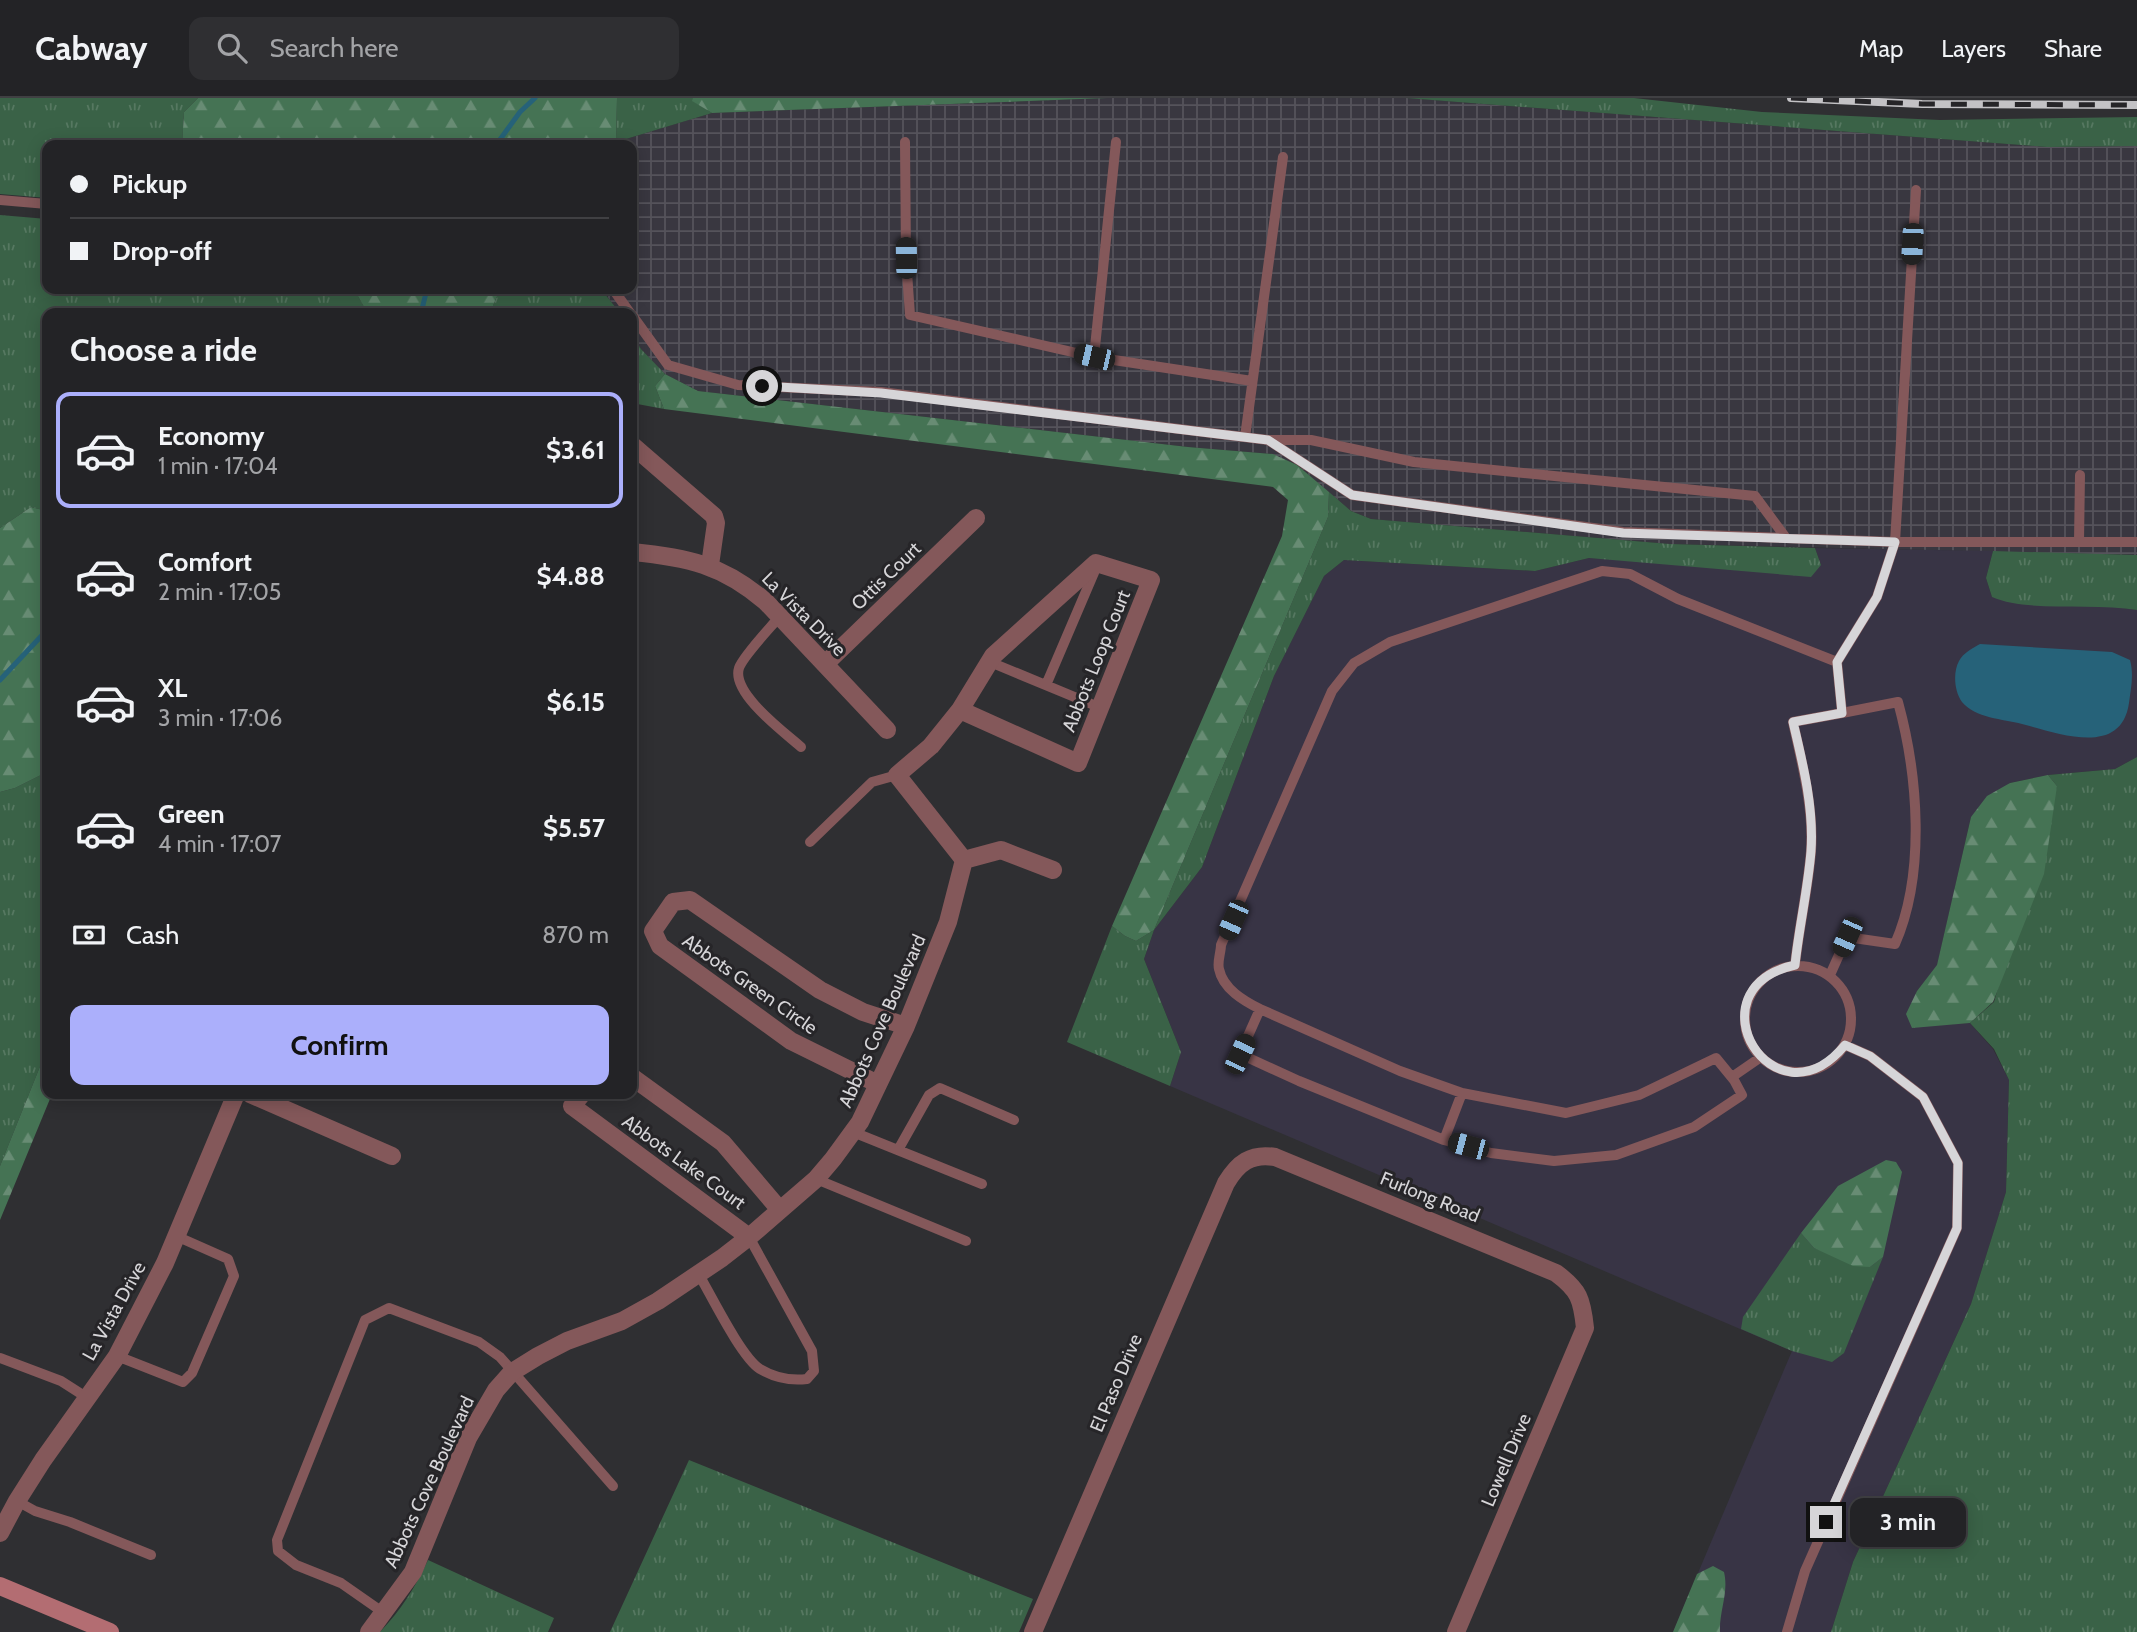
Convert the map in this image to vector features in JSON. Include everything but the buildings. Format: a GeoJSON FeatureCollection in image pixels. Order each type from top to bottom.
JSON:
{"type":"FeatureCollection","features":[{"type":"Feature","properties":{"kind":"main road"},"geometry":{"type":"LineString","coordinates":[[0,1586],[110,1632]]}},
{"type":"Feature","properties":{"kind":"street"},"geometry":{"type":"LineString","coordinates":[[637,449],[714,516],[716,523],[710,565]]}},
{"type":"Feature","properties":{"kind":"street","name":"Ottis Court"},"geometry":{"type":"LineString","coordinates":[[825,664],[976,518]]}},
{"type":"Feature","properties":{"kind":"street","name":"La Vista Drive"},"geometry":{"type":"LineString","coordinates":[[637,552],[673,556],[710,565],[746,584],[887,730]]}},
{"type":"Feature","properties":{"kind":"street","name":"Abbots Loop Court"},"geometry":{"type":"LineString","coordinates":[[897,775],[931,746],[960,710],[993,656],[1096,563],[1151,580],[1078,762],[960,710]]}},
{"type":"Feature","properties":{"kind":"street"},"geometry":{"type":"LineString","coordinates":[[897,775],[964,860],[1001,850],[1053,870]]}},
{"type":"Feature","properties":{"kind":"street","name":"Abbots Cove Boulevard"},"geometry":{"type":"LineString","coordinates":[[369,1632],[413,1572],[468,1438],[496,1390],[512,1372],[567,1341],[622,1321],[658,1301],[750,1237],[816,1179],[853,1132],[906,1026],[948,922],[964,860]]}},
{"type":"Feature","properties":{"kind":"street","name":"Abbots Green Circle"},"geometry":{"type":"LineString","coordinates":[[878,1084],[790,1041],[660,946],[653,931],[673,902],[690,900],[820,990],[863,1012],[906,1026]]}},
{"type":"Feature","properties":{"kind":"street","name":"Abbots Lake Court"},"geometry":{"type":"LineString","coordinates":[[637,1081],[723,1143],[780,1210]]}},
{"type":"Feature","properties":{"kind":"street","name":"La Vista Drive"},"geometry":{"type":"LineString","coordinates":[[0,1533],[17,1501],[86,1397],[117,1356],[165,1263],[234,1099]]}},
{"type":"Feature","properties":{"kind":"street"},"geometry":{"type":"LineString","coordinates":[[261,1099],[392,1156]]}},
{"type":"Feature","properties":{"kind":"street","name":"Abbots Lake Court"},"geometry":{"type":"LineString","coordinates":[[578,1099],[572,1106],[750,1237]]}},
{"type":"Feature","properties":{"kind":"street","name":"Furlong Road"},"geometry":{"type":"LineString","coordinates":[[1248,1158],[1261,1154],[1275,1157],[1556,1273],[1573,1285],[1583,1303]]}},
{"type":"Feature","properties":{"kind":"street","name":"El Paso Drive"},"geometry":{"type":"LineString","coordinates":[[1033,1632],[1226,1183],[1234,1168],[1248,1158]]}},
{"type":"Feature","properties":{"kind":"street","name":"Lowell Drive"},"geometry":{"type":"LineString","coordinates":[[1456,1632],[1585,1328],[1583,1303]]}},
{"type":"Feature","properties":{"kind":"lane"},"geometry":{"type":"LineString","coordinates":[[905,142],[906,258],[911,315],[1094,357],[1252,381]]}},
{"type":"Feature","properties":{"kind":"lane"},"geometry":{"type":"LineString","coordinates":[[1094,357],[1116,142]]}},
{"type":"Feature","properties":{"kind":"lane"},"geometry":{"type":"LineString","coordinates":[[1245,437],[1283,157]]}},
{"type":"Feature","properties":{"kind":"lane"},"geometry":{"type":"LineString","coordinates":[[1842,713],[1837,662],[1877,597],[1895,542],[1916,190]]}},
{"type":"Feature","properties":{"kind":"lane"},"geometry":{"type":"LineString","coordinates":[[0,200],[42,204]]}},
{"type":"Feature","properties":{"kind":"lane"},"geometry":{"type":"LineString","coordinates":[[637,322],[668,365],[738,385],[881,393],[1268,440],[1311,440],[1414,462],[1755,496],[1786,538]]}},
{"type":"Feature","properties":{"kind":"lane"},"geometry":{"type":"LineString","coordinates":[[1268,440],[1352,495],[1623,533],[1895,542],[2137,542]]}},
{"type":"Feature","properties":{"kind":"lane"},"geometry":{"type":"LineString","coordinates":[[2079,542],[2080,475]]}},
{"type":"Feature","properties":{"kind":"lane"},"geometry":{"type":"LineString","coordinates":[[1046,685],[1098,564]]}},
{"type":"Feature","properties":{"kind":"lane"},"geometry":{"type":"LineString","coordinates":[[1261,1009],[1240,1054],[1444,1140],[1491,1153],[1554,1161],[1616,1156],[1694,1127],[1742,1095],[1732,1077],[1716,1058],[1639,1095],[1566,1113],[1462,1093],[1400,1071],[1261,1009],[1232,992],[1219,969],[1221,945],[1332,691],[1354,663],[1390,642],[1602,572],[1630,573],[1678,598],[1837,662]]}},
{"type":"Feature","properties":{"kind":"lane"},"geometry":{"type":"LineString","coordinates":[[780,617],[739,667],[739,680],[752,703],[800,747]]}},
{"type":"Feature","properties":{"kind":"lane"},"geometry":{"type":"LineString","coordinates":[[990,662],[1101,708]]}},
{"type":"Feature","properties":{"kind":"lane"},"geometry":{"type":"LineString","coordinates":[[1795,965],[1811,849],[1805,773],[1793,722],[1898,702],[1912,770],[1916,824],[1912,880],[1895,944],[1847,937],[1830,975]]}},
{"type":"Feature","properties":{"kind":"lane"},"geometry":{"type":"LineString","coordinates":[[810,842],[872,782],[897,775]]}},
{"type":"Feature","properties":{"kind":"lane"},"geometry":{"type":"LineString","coordinates":[[1795,965],[1813,967],[1830,975],[1841,986],[1850,1007],[1851,1031],[1845,1045],[1833,1059],[1818,1069],[1800,1072],[1782,1070],[1761,1057],[1748,1038],[1744,1021],[1746,1005],[1753,989],[1764,977],[1778,969],[1795,965]]}},
{"type":"Feature","properties":{"kind":"lane"},"geometry":{"type":"LineString","coordinates":[[1787,1632],[1805,1571],[1957,1228],[1958,1163],[1923,1097],[1870,1056],[1845,1045]]}},
{"type":"Feature","properties":{"kind":"lane"},"geometry":{"type":"LineString","coordinates":[[1732,1077],[1761,1057]]}},
{"type":"Feature","properties":{"kind":"lane"},"geometry":{"type":"LineString","coordinates":[[898,1150],[929,1094],[940,1088],[1014,1120]]}},
{"type":"Feature","properties":{"kind":"lane"},"geometry":{"type":"LineString","coordinates":[[1444,1140],[1462,1093]]}},
{"type":"Feature","properties":{"kind":"lane"},"geometry":{"type":"LineString","coordinates":[[853,1132],[982,1184]]}},
{"type":"Feature","properties":{"kind":"lane"},"geometry":{"type":"LineString","coordinates":[[816,1179],[966,1241]]}},
{"type":"Feature","properties":{"kind":"lane"},"geometry":{"type":"LineString","coordinates":[[117,1356],[183,1382],[192,1373],[234,1276],[228,1259],[176,1236]]}},
{"type":"Feature","properties":{"kind":"lane"},"geometry":{"type":"LineString","coordinates":[[698,1273],[746,1355],[759,1368],[789,1381],[807,1379],[814,1371],[812,1351],[750,1237]]}},
{"type":"Feature","properties":{"kind":"lane"},"geometry":{"type":"LineString","coordinates":[[384,1613],[341,1583],[296,1565],[278,1551],[278,1540],[365,1320],[389,1308],[479,1342],[500,1357],[613,1486]]}},
{"type":"Feature","properties":{"kind":"lane"},"geometry":{"type":"LineString","coordinates":[[0,1358],[61,1381],[86,1397]]}},
{"type":"Feature","properties":{"kind":"lane"},"geometry":{"type":"LineString","coordinates":[[17,1501],[35,1511],[70,1522],[151,1555]]}},
{"type":"Feature","properties":{"kind":"shaded area"},"geometry":{"type":"Polygon","coordinates":[[[1107,98],[1406,98],[2047,147],[2137,146],[2137,555],[1670,544],[1371,519],[1351,511],[1297,465],[1272,454],[1188,447],[698,391],[665,374],[641,349],[637,342],[637,308],[616,308],[605,294],[637,294],[637,140],[623,140],[712,113],[1107,98]]]}},
{"type":"Feature","properties":{"kind":"shaded area"},"geometry":{"type":"Polygon","coordinates":[[[1815,548],[1993,551],[1986,578],[1992,597],[2137,610],[2137,757],[2115,769],[2048,775],[2010,783],[1971,817],[1937,966],[1917,991],[1912,1027],[1970,1023],[1993,1049],[2009,1080],[2006,1192],[1971,1304],[1853,1562],[1831,1632],[1673,1632],[1792,1351],[1170,1086],[1181,1052],[1144,959],[1154,930],[1202,867],[1274,676],[1324,576],[1344,560],[1535,571],[1589,558],[1821,565],[1815,548]]]}},
{"type":"Feature","properties":{"kind":"green space"},"geometry":{"type":"Polygon","coordinates":[[[0,98],[198,98],[184,112],[182,140],[42,140],[42,198],[0,194],[0,98]]]}},
{"type":"Feature","properties":{"kind":"green space"},"geometry":{"type":"Polygon","coordinates":[[[198,98],[617,98],[616,140],[182,140],[184,112],[198,98]]]}},
{"type":"Feature","properties":{"kind":"green space"},"geometry":{"type":"Polygon","coordinates":[[[617,98],[693,98],[693,101],[712,113],[623,140],[616,140],[617,98]]]}},
{"type":"Feature","properties":{"kind":"green space"},"geometry":{"type":"Polygon","coordinates":[[[693,98],[1107,98],[712,113],[692,101],[693,98]]]}},
{"type":"Feature","properties":{"kind":"green space"},"geometry":{"type":"Polygon","coordinates":[[[1406,98],[1634,98],[1762,112],[1940,120],[2137,117],[2137,146],[2047,147],[1406,98]]]}},
{"type":"Feature","properties":{"kind":"green space"},"geometry":{"type":"Polygon","coordinates":[[[0,215],[42,219],[42,294],[357,294],[364,308],[42,308],[42,510],[31,507],[0,528],[0,215]]]}},
{"type":"Feature","properties":{"kind":"green space"},"geometry":{"type":"Polygon","coordinates":[[[357,294],[498,294],[492,308],[364,307],[357,294]]]}},
{"type":"Feature","properties":{"kind":"green space"},"geometry":{"type":"Polygon","coordinates":[[[498,294],[605,294],[616,308],[492,308],[498,294]]]}},
{"type":"Feature","properties":{"kind":"green space"},"geometry":{"type":"Polygon","coordinates":[[[637,342],[665,374],[655,386],[664,409],[637,404],[637,342]]]}},
{"type":"Feature","properties":{"kind":"green space"},"geometry":{"type":"Polygon","coordinates":[[[665,374],[698,391],[1188,447],[1273,454],[1297,465],[1329,492],[1328,517],[1154,930],[1136,941],[1112,926],[1282,536],[1288,500],[1273,487],[664,409],[655,386],[665,374]]]}},
{"type":"Feature","properties":{"kind":"green space"},"geometry":{"type":"Polygon","coordinates":[[[1329,492],[1351,511],[1371,519],[1670,544],[1815,548],[1821,565],[1811,577],[1589,558],[1535,571],[1344,560],[1324,576],[1274,676],[1202,867],[1154,930],[1328,517],[1329,492]]]}},
{"type":"Feature","properties":{"kind":"green space"},"geometry":{"type":"Polygon","coordinates":[[[31,507],[42,510],[42,774],[0,792],[0,528],[31,507]]]}},
{"type":"Feature","properties":{"kind":"green space"},"geometry":{"type":"Polygon","coordinates":[[[1993,551],[2137,555],[2137,610],[2024,605],[1992,597],[1986,578],[1993,551]]]}},
{"type":"Feature","properties":{"kind":"green space"},"geometry":{"type":"Polygon","coordinates":[[[2137,757],[2137,1632],[1831,1632],[1853,1562],[1971,1304],[2006,1192],[2009,1080],[1994,1049],[1970,1023],[1994,1002],[2057,786],[2048,775],[2115,769],[2137,757]]]}},
{"type":"Feature","properties":{"kind":"green space"},"geometry":{"type":"Polygon","coordinates":[[[42,774],[42,1061],[0,1166],[0,792],[42,774]]]}},
{"type":"Feature","properties":{"kind":"green space"},"geometry":{"type":"Polygon","coordinates":[[[2048,775],[2057,786],[2044,874],[1993,1002],[1970,1023],[1912,1028],[1906,1014],[1917,991],[1937,965],[1971,817],[1987,796],[2010,783],[2048,775]]]}},
{"type":"Feature","properties":{"kind":"green space"},"geometry":{"type":"Polygon","coordinates":[[[1112,926],[1136,941],[1154,930],[1144,959],[1181,1052],[1170,1086],[1067,1042],[1112,926]]]}},
{"type":"Feature","properties":{"kind":"green space"},"geometry":{"type":"Polygon","coordinates":[[[42,1061],[42,1099],[50,1099],[0,1220],[0,1166],[42,1061]]]}},
{"type":"Feature","properties":{"kind":"green space"},"geometry":{"type":"Polygon","coordinates":[[[1886,1160],[1896,1162],[1902,1172],[1883,1257],[1870,1267],[1853,1266],[1814,1248],[1801,1233],[1838,1186],[1886,1160]]]}},
{"type":"Feature","properties":{"kind":"green space"},"geometry":{"type":"Polygon","coordinates":[[[1801,1233],[1814,1248],[1870,1267],[1883,1257],[1844,1353],[1832,1362],[1792,1351],[1741,1329],[1743,1317],[1801,1233]]]}},
{"type":"Feature","properties":{"kind":"green space"},"geometry":{"type":"Polygon","coordinates":[[[689,1460],[1033,1599],[1019,1632],[610,1632],[689,1460]]]}},
{"type":"Feature","properties":{"kind":"green space"},"geometry":{"type":"Polygon","coordinates":[[[428,1560],[554,1618],[548,1632],[380,1632],[407,1598],[428,1560]]]}},
{"type":"Feature","properties":{"kind":"green space"},"geometry":{"type":"Polygon","coordinates":[[[1713,1566],[1724,1572],[1725,1580],[1720,1632],[1673,1632],[1697,1574],[1713,1566]]]}},
{"type":"Feature","properties":{"kind":"water"},"geometry":{"type":"Polygon","coordinates":[[[1980,644],[2112,652],[2130,660],[2131,687],[2124,720],[2114,731],[2086,738],[1974,711],[1959,698],[1955,676],[1961,658],[1980,644]]]}},
{"type":"Feature","properties":{"kind":"waterway"},"geometry":{"type":"LineString","coordinates":[[500,140],[520,112],[535,98]]}},
{"type":"Feature","properties":{"kind":"waterway"},"geometry":{"type":"LineString","coordinates":[[422,308],[426,294]]}},
{"type":"Feature","properties":{"kind":"waterway"},"geometry":{"type":"LineString","coordinates":[[0,680],[42,635]]}},
{"type":"Feature","properties":{"kind":"railway"},"geometry":{"type":"LineString","coordinates":[[1791,98],[1922,104],[2137,105]]}},
{"type":"Feature","properties":{"kind":"route"},"geometry":{"type":"LineString","coordinates":[[762,386],[881,393],[1268,440],[1352,495],[1623,533],[1895,542],[1877,597],[1837,662],[1842,713],[1793,722],[1805,773],[1811,849],[1795,965],[1778,969],[1764,977],[1753,989],[1746,1005],[1744,1021],[1755,1051],[1766,1062],[1782,1070],[1800,1072],[1818,1069],[1833,1059],[1845,1045],[1870,1056],[1923,1097],[1958,1163],[1957,1228],[1826,1522]]}}]}
